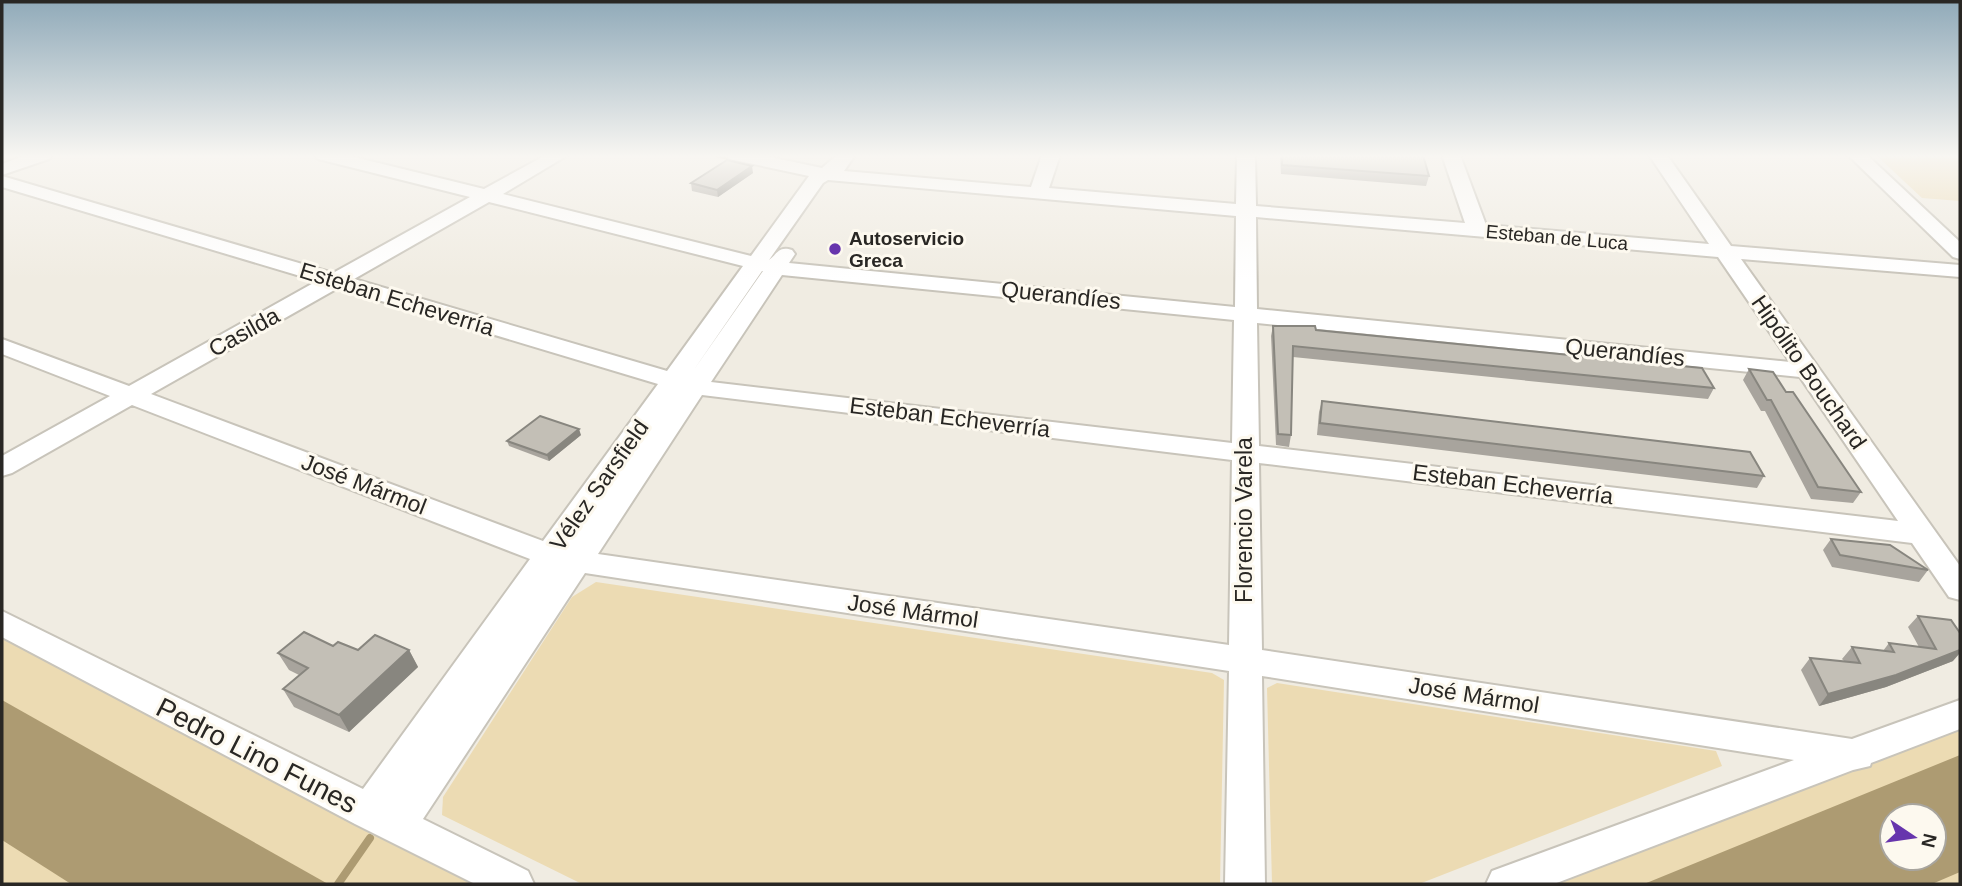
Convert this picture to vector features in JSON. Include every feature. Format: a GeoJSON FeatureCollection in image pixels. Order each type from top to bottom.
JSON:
{"type":"FeatureCollection","features":[{"type":"Feature","properties":{"kind":"street","name":"Esteban Echeverría"},"geometry":{"type":"LineString","coordinates":[[53,196],[684,384],[1922,534]]}},
{"type":"Feature","properties":{"kind":"street","name":"Casilda"},"geometry":{"type":"LineString","coordinates":[[2,467],[487,196]]}},
{"type":"Feature","properties":{"kind":"street","name":"Querandíes"},"geometry":{"type":"LineString","coordinates":[[489,196],[766,265],[1808,371]]}},
{"type":"Feature","properties":{"kind":"street","name":"Vélez Sarsfield"},"geometry":{"type":"LineString","coordinates":[[383,819],[816,196]]}},
{"type":"Feature","properties":{"kind":"street","name":"Esteban de Luca"},"geometry":{"type":"LineString","coordinates":[[1076,196],[1960,271]]}},
{"type":"Feature","properties":{"kind":"street","name":"Florencio Varela"},"geometry":{"type":"LineString","coordinates":[[1245,196],[1245,884]]}},
{"type":"Feature","properties":{"kind":"street"},"geometry":{"type":"LineString","coordinates":[[1466,196],[1478,231]]}},
{"type":"Feature","properties":{"kind":"street","name":"Hipólito Bouchard"},"geometry":{"type":"LineString","coordinates":[[1687,196],[1960,589]]}},
{"type":"Feature","properties":{"kind":"street"},"geometry":{"type":"LineString","coordinates":[[1900,196],[1960,253]]}},
{"type":"Feature","properties":{"kind":"street","name":"José Mármol"},"geometry":{"type":"LineString","coordinates":[[2,346],[563,558],[1857,754]]}},
{"type":"Feature","properties":{"kind":"street","name":"Pedro Lino Funes"},"geometry":{"type":"LineString","coordinates":[[2,623],[514,884]]}},
{"type":"Feature","properties":{"kind":"street"},"geometry":{"type":"LineString","coordinates":[[1506,884],[1960,714]]}},
{"type":"Feature","properties":{"kind":"shaded area"},"geometry":{"type":"Polygon","coordinates":[[[1920,196],[1960,196],[1960,201],[1920,196]]]}},
{"type":"Feature","properties":{"kind":"shaded area"},"geometry":{"type":"Polygon","coordinates":[[[596,582],[1212,673],[1224,680],[1220,884],[582,884],[442,815],[443,797],[572,597],[596,582]]]}},
{"type":"Feature","properties":{"kind":"shaded area"},"geometry":{"type":"Polygon","coordinates":[[[2,623],[514,884],[2,884],[2,623]]]}},
{"type":"Feature","properties":{"kind":"shaded area"},"geometry":{"type":"Polygon","coordinates":[[[1277,683],[1716,751],[1722,766],[1419,884],[1272,884],[1267,688],[1277,683]]]}},
{"type":"Feature","properties":{"kind":"shaded area"},"geometry":{"type":"Polygon","coordinates":[[[2,700],[328,884],[71,884],[2,840],[2,700]]]}},
{"type":"Feature","properties":{"kind":"shaded area"},"geometry":{"type":"Polygon","coordinates":[[[1960,714],[1960,884],[1506,884],[1960,714]]]}},
{"type":"Feature","properties":{"kind":"shaded area"},"geometry":{"type":"Polygon","coordinates":[[[1960,755],[1960,872],[1932,884],[1644,884],[1960,755]]]}},
{"type":"Feature","properties":{"kind":"building"},"geometry":{"type":"Polygon","coordinates":[[[1273,326],[1315,326],[1316,330],[1702,368],[1714,388],[1293,346],[1291,435],[1278,434],[1273,326]]]}},
{"type":"Feature","properties":{"kind":"building"},"geometry":{"type":"Polygon","coordinates":[[[1749,369],[1773,372],[1786,392],[1793,392],[1861,492],[1818,487],[1771,400],[1767,400],[1749,369]]]}},
{"type":"Feature","properties":{"kind":"building"},"geometry":{"type":"Polygon","coordinates":[[[1322,401],[1750,452],[1764,476],[1320,423],[1322,401]]]}},
{"type":"Feature","properties":{"kind":"building"},"geometry":{"type":"Polygon","coordinates":[[[540,416],[579,429],[547,455],[507,441],[540,416]]]}},
{"type":"Feature","properties":{"kind":"building"},"geometry":{"type":"Polygon","coordinates":[[[1831,539],[1890,545],[1928,570],[1840,555],[1831,539]]]}},
{"type":"Feature","properties":{"kind":"building"},"geometry":{"type":"Polygon","coordinates":[[[1918,616],[1951,620],[1960,633],[1960,650],[1896,675],[1828,694],[1810,658],[1860,663],[1852,647],[1894,652],[1889,643],[1936,649],[1918,616]]]}},
{"type":"Feature","properties":{"kind":"building"},"geometry":{"type":"Polygon","coordinates":[[[304,632],[333,646],[338,642],[358,650],[375,635],[409,650],[339,715],[283,689],[308,668],[278,653],[304,632]]]}},
{"type":"Feature","properties":{"kind":"waterway"},"geometry":{"type":"LineString","coordinates":[[338,884],[370,838]]}},
{"type":"Feature","properties":{"kind":"place","name":"Autoservicio Greca"},"geometry":{"type":"Point","coordinates":[835,249]}}]}
